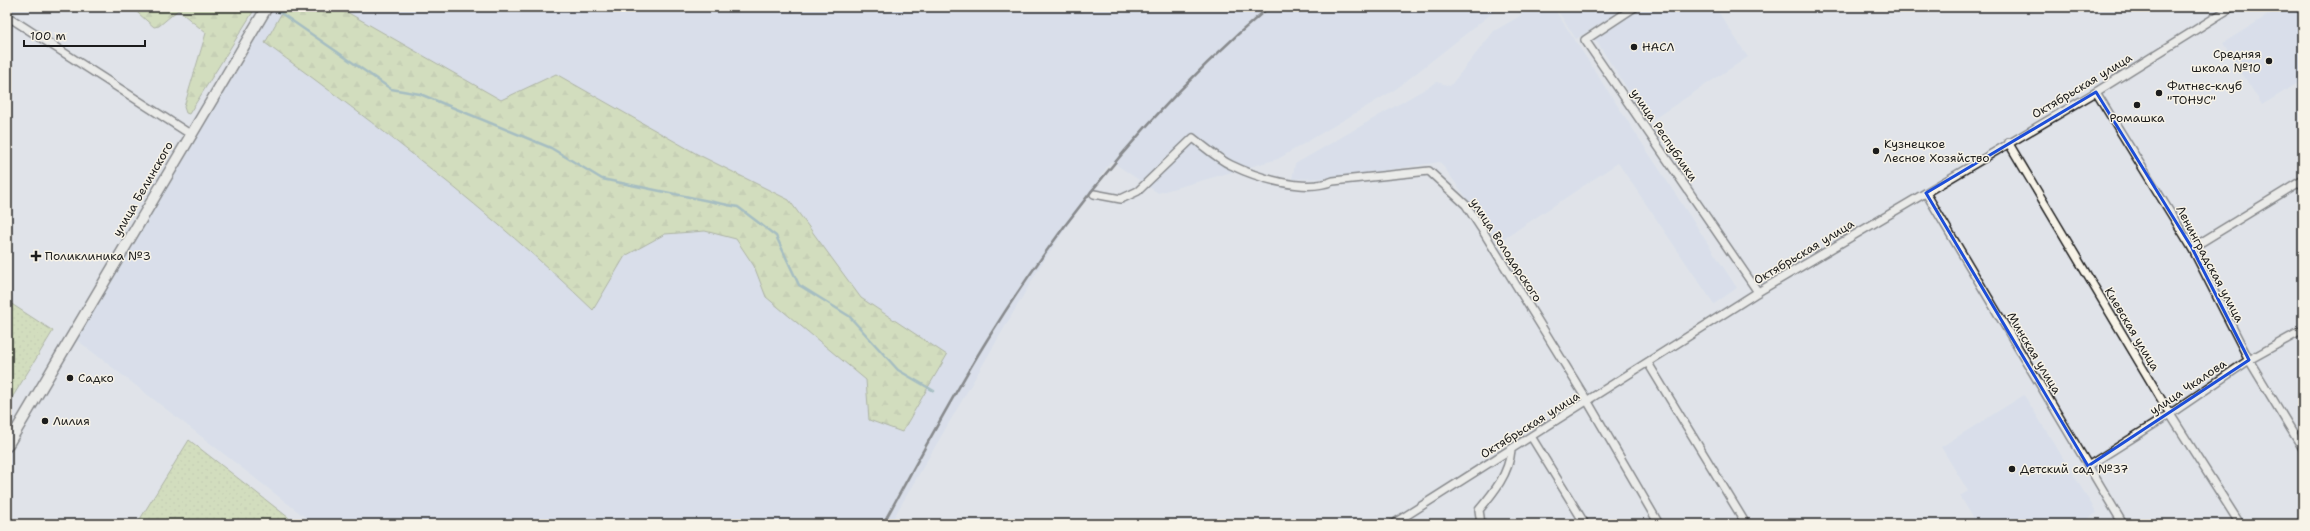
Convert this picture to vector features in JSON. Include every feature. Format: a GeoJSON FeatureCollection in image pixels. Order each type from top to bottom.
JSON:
{"type":"FeatureCollection","features":[{"type":"Feature","properties":{"kind":"street","name":"улица Республики"},"geometry":{"type":"LineString","coordinates":[[1635,7],[1585,40],[1758,292]]}},
{"type":"Feature","properties":{"kind":"street","name":"Октябрьская улица"},"geometry":{"type":"LineString","coordinates":[[1393,524],[1532,438],[1758,292],[1926,193],[2008,142],[2096,92],[2232,7]]}},
{"type":"Feature","properties":{"kind":"street","name":"улица Белинского"},"geometry":{"type":"LineString","coordinates":[[7,446],[190,134],[266,8]]}},
{"type":"Feature","properties":{"kind":"street"},"geometry":{"type":"LineString","coordinates":[[7,16],[190,134]]}},
{"type":"Feature","properties":{"kind":"street","name":"Ленинградская улица"},"geometry":{"type":"LineString","coordinates":[[2096,92],[2192,248],[2249,360],[2303,449]]}},
{"type":"Feature","properties":{"kind":"street","name":"улица Володарского"},"geometry":{"type":"LineString","coordinates":[[1094,194],[1120,199],[1138,191],[1193,138],[1230,165],[1271,180],[1320,186],[1333,181],[1430,171],[1466,205],[1588,402],[1659,524]]}},
{"type":"Feature","properties":{"kind":"street","name":"Киевская улица"},"geometry":{"type":"LineString","coordinates":[[2008,142],[2170,414],[2240,524]]}},
{"type":"Feature","properties":{"kind":"street"},"geometry":{"type":"LineString","coordinates":[[2192,248],[2303,180]]}},
{"type":"Feature","properties":{"kind":"street","name":"Минская улица"},"geometry":{"type":"LineString","coordinates":[[1926,193],[2123,524]]}},
{"type":"Feature","properties":{"kind":"street","name":"улица Чкалова"},"geometry":{"type":"LineString","coordinates":[[2088,466],[2170,414],[2249,360],[2303,330]]}},
{"type":"Feature","properties":{"kind":"street"},"geometry":{"type":"LineString","coordinates":[[1648,363],[1746,524]]}},
{"type":"Feature","properties":{"kind":"street"},"geometry":{"type":"LineString","coordinates":[[1532,438],[1585,524]]}},
{"type":"Feature","properties":{"kind":"street"},"geometry":{"type":"LineString","coordinates":[[1481,524],[1479,510],[1497,488],[1510,464],[1511,450]]}},
{"type":"Feature","properties":{"kind":"highlighted area"},"geometry":{"type":"Polygon","coordinates":[[[2096,92],[2192,248],[2249,360],[2088,466],[1926,193],[2096,92]]]}},
{"type":"Feature","properties":{"kind":"shaded area"},"geometry":{"type":"Polygon","coordinates":[[[275,7],[1500,7],[1396,89],[1278,159],[1158,193],[1111,161],[1041,265],[890,524],[314,524],[77,340],[275,7]]]}},
{"type":"Feature","properties":{"kind":"shaded area"},"geometry":{"type":"Polygon","coordinates":[[[1526,7],[1553,7],[1737,288],[1714,304],[1618,163],[1499,242],[1440,162],[1333,178],[1292,179],[1295,164],[1437,82],[1450,86],[1494,31],[1520,16],[1526,7]]]}},
{"type":"Feature","properties":{"kind":"shaded area"},"geometry":{"type":"Polygon","coordinates":[[[1555,7],[1626,7],[1576,39],[1555,7]]]}},
{"type":"Feature","properties":{"kind":"shaded area","name":"НАСЛ"},"geometry":{"type":"Polygon","coordinates":[[[1643,7],[1715,7],[1748,57],[1649,122],[1595,39],[1643,7]]]}},
{"type":"Feature","properties":{"kind":"shaded area","name":"Средняя школа №10"},"geometry":{"type":"Polygon","coordinates":[[[2281,7],[2303,7],[2303,80],[2262,105],[2223,43],[2281,7]]]}},
{"type":"Feature","properties":{"kind":"shaded area","name":"Детский сад №37"},"geometry":{"type":"Polygon","coordinates":[[[2024,395],[2097,513],[2079,524],[1977,524],[1960,496],[1968,491],[1941,447],[2024,395]]]}},
{"type":"Feature","properties":{"kind":"green space"},"geometry":{"type":"Polygon","coordinates":[[[131,7],[256,7],[189,114],[186,113],[184,107],[206,33],[178,10],[159,26],[154,27],[131,7]]]}},
{"type":"Feature","properties":{"kind":"green space"},"geometry":{"type":"Polygon","coordinates":[[[285,7],[338,7],[501,100],[556,74],[697,154],[789,200],[861,298],[947,355],[902,432],[869,420],[866,380],[766,297],[754,266],[736,239],[705,231],[665,234],[625,256],[593,310],[514,238],[434,171],[265,43],[285,7]]]}},
{"type":"Feature","properties":{"kind":"green space"},"geometry":{"type":"Polygon","coordinates":[[[7,301],[53,331],[7,406],[7,301]]]}},
{"type":"Feature","properties":{"kind":"green space"},"geometry":{"type":"Polygon","coordinates":[[[189,440],[289,518],[285,524],[137,524],[189,440]]]}},
{"type":"Feature","properties":{"kind":"waterway"},"geometry":{"type":"LineString","coordinates":[[272,7],[391,89],[420,94],[551,148],[602,179],[738,207],[776,236],[799,285],[849,316],[898,370],[934,391]]}},
{"type":"Feature","properties":{"kind":"railway"},"geometry":{"type":"LineString","coordinates":[[883,524],[973,363],[1048,249],[1115,162],[1151,121],[1228,43],[1269,7]]}},
{"type":"Feature","properties":{"kind":"place","name":"НАСЛ"},"geometry":{"type":"Point","coordinates":[1634,47]}},
{"type":"Feature","properties":{"kind":"place","name":"Средняя школа №10"},"geometry":{"type":"Point","coordinates":[2269,61]}},
{"type":"Feature","properties":{"kind":"place","name":"Фитнес-клуб \"ТОНУС\""},"geometry":{"type":"Point","coordinates":[2159,93]}},
{"type":"Feature","properties":{"kind":"place","name":"Ромашка"},"geometry":{"type":"Point","coordinates":[2137,105]}},
{"type":"Feature","properties":{"kind":"place","name":"Кузнецкое Лесное Хозяйство"},"geometry":{"type":"Point","coordinates":[1876,151]}},
{"type":"Feature","properties":{"kind":"place","name":"Поликлиника №3"},"geometry":{"type":"Point","coordinates":[36,256]}},
{"type":"Feature","properties":{"kind":"place","name":"Садко"},"geometry":{"type":"Point","coordinates":[70,378]}},
{"type":"Feature","properties":{"kind":"place","name":"Лилия"},"geometry":{"type":"Point","coordinates":[45,421]}},
{"type":"Feature","properties":{"kind":"place","name":"Детский сад №37"},"geometry":{"type":"Point","coordinates":[2012,469]}}]}
